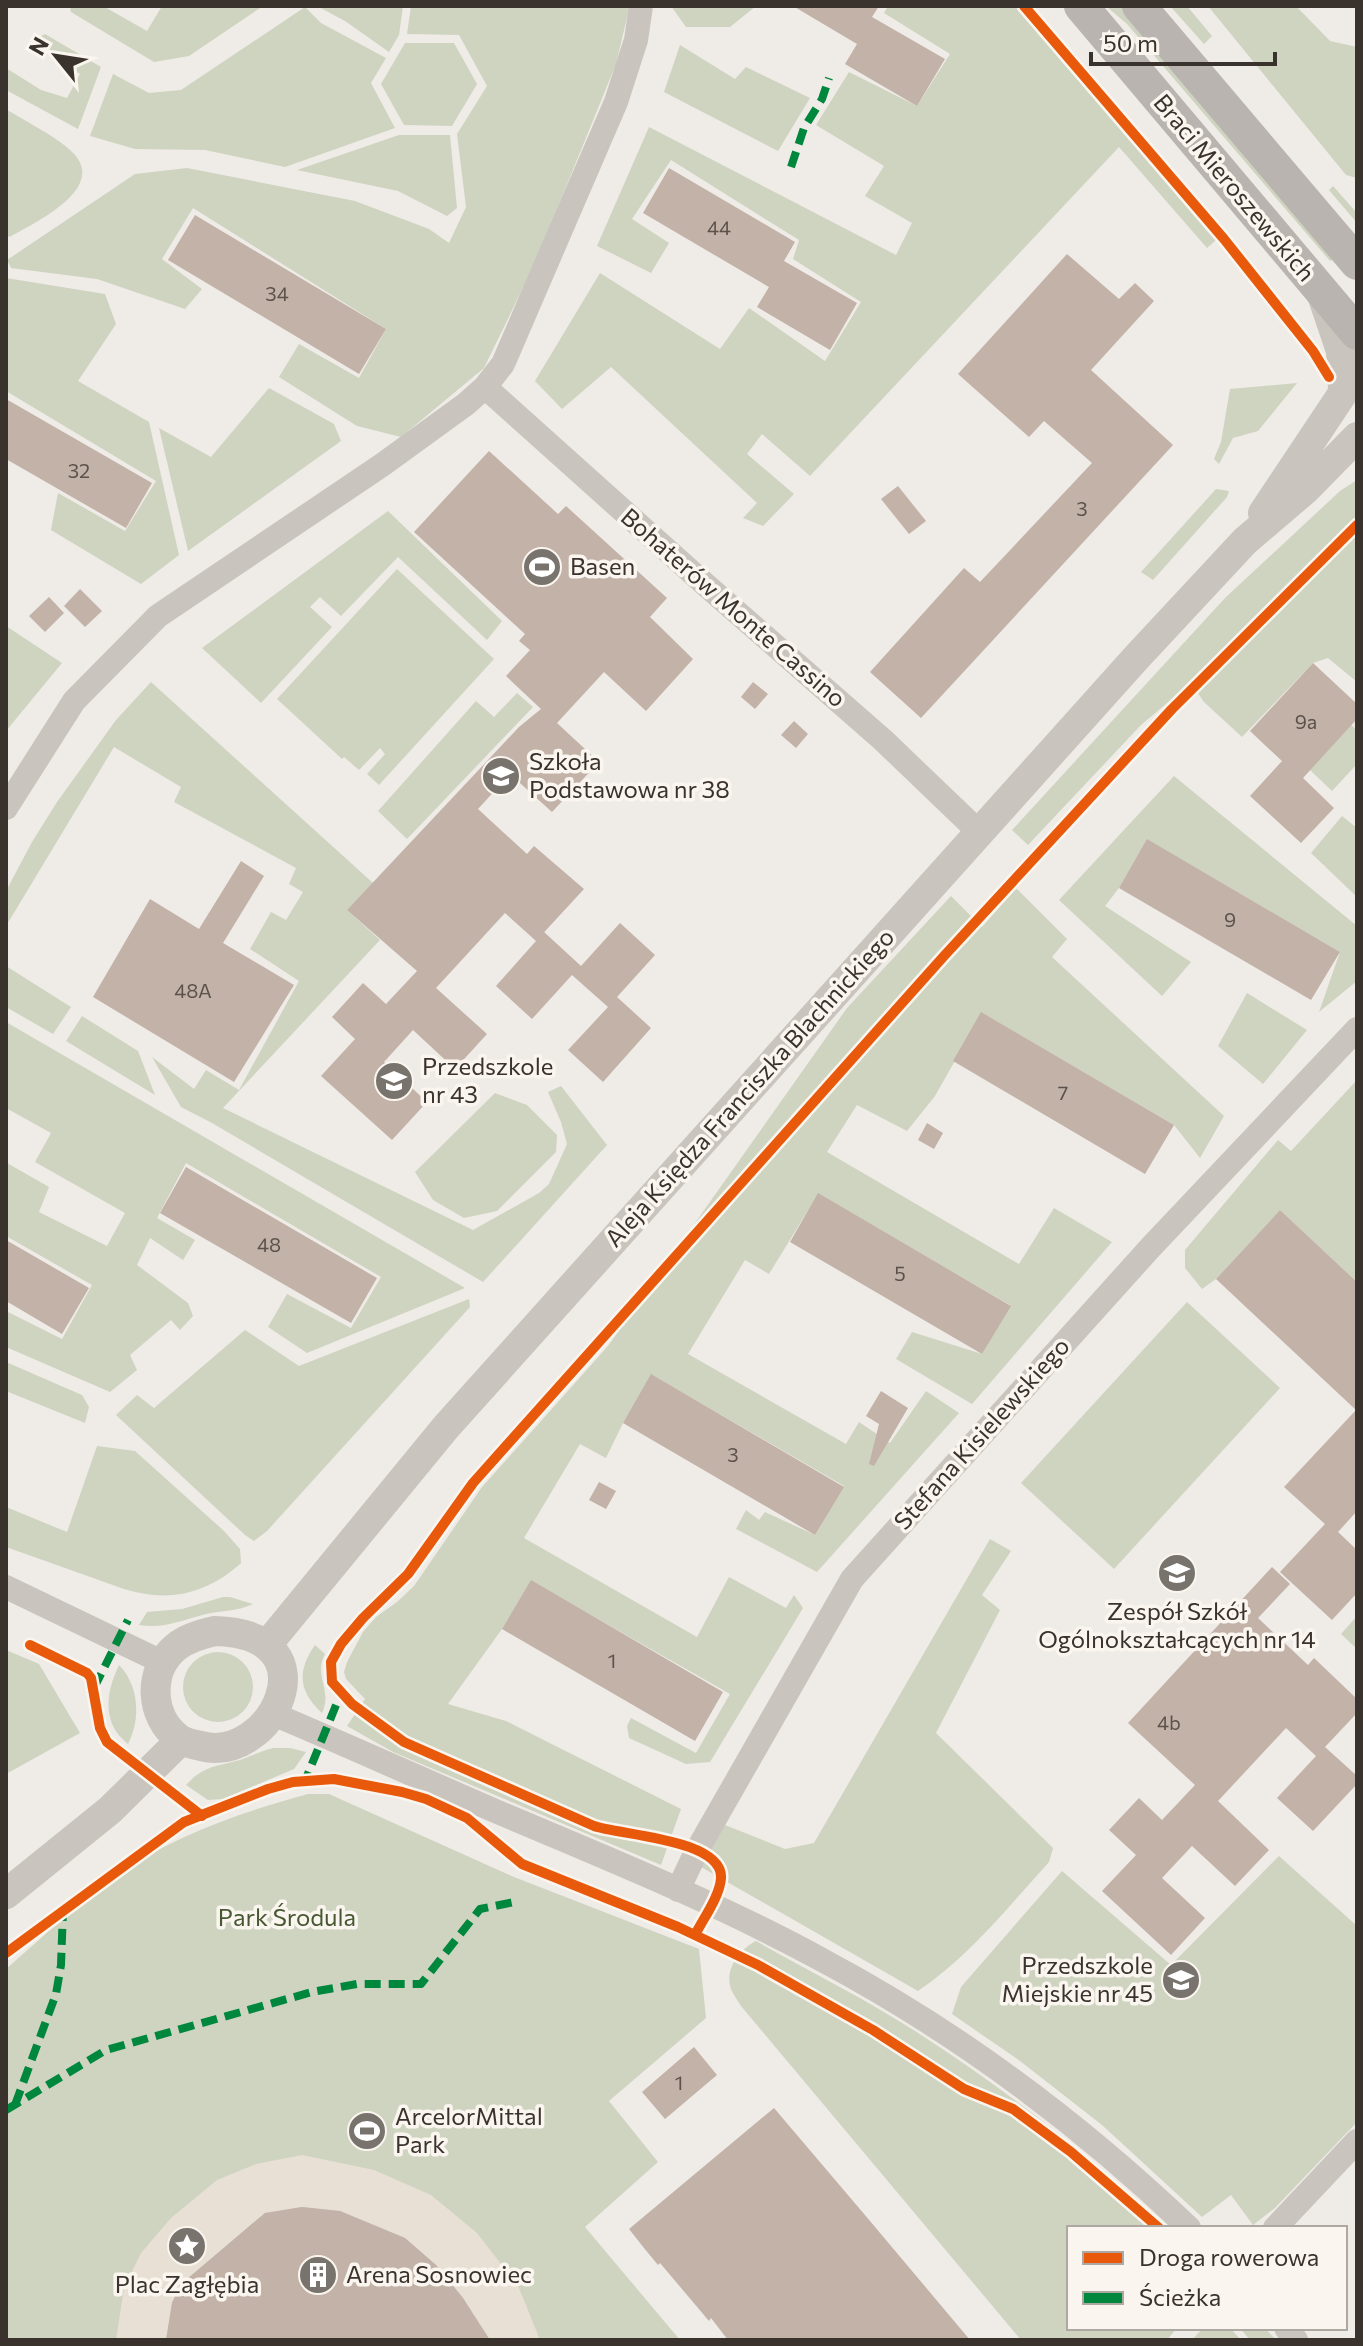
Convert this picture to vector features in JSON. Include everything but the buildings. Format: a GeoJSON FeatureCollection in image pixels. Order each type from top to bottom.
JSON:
{"type":"FeatureCollection","features":[{"type":"Feature","properties":{"kind":"main road","name":"Braci Mieroszewskich"},"geometry":{"type":"LineString","coordinates":[[1081,6],[1357,333]]}},
{"type":"Feature","properties":{"kind":"main road","name":"Braci Mieroszewskich"},"geometry":{"type":"LineString","coordinates":[[1139,6],[1356,261]]}},
{"type":"Feature","properties":{"kind":"street"},"geometry":{"type":"LineString","coordinates":[[6,808],[74,701],[158,616],[382,465],[485,387],[503,364],[616,102],[636,40],[641,6]]}},
{"type":"Feature","properties":{"kind":"street"},"geometry":{"type":"LineString","coordinates":[[1320,290],[1350,381]]}},
{"type":"Feature","properties":{"kind":"street","name":"Aleja Księdza Franciszka Blachnickiego"},"geometry":{"type":"LineString","coordinates":[[1245,541],[1350,381]]}},
{"type":"Feature","properties":{"kind":"street","name":"Bohaterów Monte Cassino"},"geometry":{"type":"LineString","coordinates":[[485,387],[850,711],[979,832]]}},
{"type":"Feature","properties":{"kind":"street","name":"Aleja Księdza Franciszka Blachnickiego"},"geometry":{"type":"LineString","coordinates":[[267,1645],[446,1427],[979,832],[1245,541],[1306,489],[1357,437]]}},
{"type":"Feature","properties":{"kind":"street"},"geometry":{"type":"LineString","coordinates":[[1306,489],[1343,475],[1357,466]]}},
{"type":"Feature","properties":{"kind":"street","name":"Stefana Kisielewskiego"},"geometry":{"type":"LineString","coordinates":[[678,1890],[696,1852],[852,1579],[1150,1248],[1357,1029]]}},
{"type":"Feature","properties":{"kind":"street"},"geometry":{"type":"LineString","coordinates":[[6,1587],[164,1663]]}},
{"type":"Feature","properties":{"kind":"street"},"geometry":{"type":"LineString","coordinates":[[215,1631],[250,1635],[267,1645],[278,1655],[283,1670],[282,1686],[273,1714],[250,1736],[237,1744],[207,1748],[180,1741],[165,1725],[157,1710],[156,1681],[172,1650],[184,1641],[215,1631]]}},
{"type":"Feature","properties":{"kind":"street"},"geometry":{"type":"LineString","coordinates":[[273,1714],[678,1890],[825,1961],[941,2031],[1074,2127],[1187,2226]]}},
{"type":"Feature","properties":{"kind":"street"},"geometry":{"type":"LineString","coordinates":[[6,1894],[110,1810],[180,1741]]}},
{"type":"Feature","properties":{"kind":"street"},"geometry":{"type":"LineString","coordinates":[[1277,2226],[1357,2141]]}},
{"type":"Feature","properties":{"kind":"green space"},"geometry":{"type":"Polygon","coordinates":[[[70,6],[103,6],[147,31],[162,6],[263,6],[189,56],[154,62],[71,12],[70,6]]]}},
{"type":"Feature","properties":{"kind":"green space"},"geometry":{"type":"Polygon","coordinates":[[[317,6],[403,6],[399,35],[389,52],[345,21],[317,6]]]}},
{"type":"Feature","properties":{"kind":"green space"},"geometry":{"type":"Polygon","coordinates":[[[411,6],[629,6],[629,9],[616,64],[535,263],[484,368],[401,437],[357,426],[279,377],[299,344],[359,378],[386,329],[193,208],[162,259],[202,289],[185,309],[97,279],[11,268],[7,260],[135,174],[187,168],[355,201],[429,229],[449,243],[466,207],[457,134],[487,86],[459,35],[407,34],[411,6]]]}},
{"type":"Feature","properties":{"kind":"green space"},"geometry":{"type":"Polygon","coordinates":[[[671,6],[756,6],[730,27],[686,27],[671,6]]]}},
{"type":"Feature","properties":{"kind":"green space"},"geometry":{"type":"Polygon","coordinates":[[[888,6],[1016,6],[1216,240],[1207,248],[1119,147],[810,476],[762,434],[747,454],[794,494],[763,526],[743,518],[757,503],[611,367],[562,409],[535,381],[600,273],[720,349],[749,308],[825,361],[861,302],[793,259],[799,240],[671,160],[632,219],[669,243],[651,273],[597,246],[649,127],[896,255],[912,223],[865,196],[884,166],[816,125],[849,72],[917,106],[950,54],[884,13],[888,6]]]}},
{"type":"Feature","properties":{"kind":"green space"},"geometry":{"type":"Polygon","coordinates":[[[1106,6],[1122,6],[1334,259],[1330,261],[1127,24],[1106,6]]]}},
{"type":"Feature","properties":{"kind":"green space"},"geometry":{"type":"Polygon","coordinates":[[[1170,6],[1187,6],[1212,36],[1204,44],[1170,6]]]}},
{"type":"Feature","properties":{"kind":"green space"},"geometry":{"type":"Polygon","coordinates":[[[1208,6],[1296,6],[1330,41],[1357,47],[1357,178],[1346,175],[1208,6]]]}},
{"type":"Feature","properties":{"kind":"green space"},"geometry":{"type":"Polygon","coordinates":[[[305,7],[321,23],[386,58],[371,83],[395,128],[285,167],[205,150],[135,149],[90,136],[113,74],[149,93],[181,90],[305,7]]]}},
{"type":"Feature","properties":{"kind":"green space"},"geometry":{"type":"Polygon","coordinates":[[[45,34],[101,67],[78,129],[6,90],[6,68],[41,90],[67,98],[80,74],[35,44],[35,39],[45,34]]]}},
{"type":"Feature","properties":{"kind":"green space"},"geometry":{"type":"Polygon","coordinates":[[[405,43],[454,43],[477,84],[452,126],[404,125],[381,84],[405,43]]]}},
{"type":"Feature","properties":{"kind":"green space"},"geometry":{"type":"Polygon","coordinates":[[[680,45],[735,79],[746,67],[810,98],[778,151],[664,92],[680,45]]]}},
{"type":"Feature","properties":{"kind":"green space"},"geometry":{"type":"Polygon","coordinates":[[[6,109],[62,143],[75,155],[82,168],[81,181],[63,204],[10,237],[6,235],[6,109]]]}},
{"type":"Feature","properties":{"kind":"green space"},"geometry":{"type":"Polygon","coordinates":[[[399,135],[450,135],[457,208],[447,216],[398,191],[297,170],[399,135]]]}},
{"type":"Feature","properties":{"kind":"green space"},"geometry":{"type":"Polygon","coordinates":[[[1333,186],[1357,213],[1357,223],[1329,190],[1333,186]]]}},
{"type":"Feature","properties":{"kind":"green space"},"geometry":{"type":"Polygon","coordinates":[[[6,278],[105,294],[116,324],[78,381],[149,422],[179,555],[141,584],[51,530],[58,493],[125,531],[156,481],[6,391],[6,278]]]}},
{"type":"Feature","properties":{"kind":"green space"},"geometry":{"type":"Polygon","coordinates":[[[1297,383],[1258,431],[1233,438],[1219,464],[1214,459],[1221,442],[1230,389],[1297,383]]]}},
{"type":"Feature","properties":{"kind":"green space"},"geometry":{"type":"Polygon","coordinates":[[[269,388],[334,424],[341,441],[188,551],[159,428],[211,457],[269,388]]]}},
{"type":"Feature","properties":{"kind":"green space"},"geometry":{"type":"Polygon","coordinates":[[[1357,480],[1357,682],[1328,658],[1313,663],[1242,737],[1204,702],[1191,683],[1141,725],[1028,845],[1012,830],[1225,598],[1340,491],[1357,480]]]}},
{"type":"Feature","properties":{"kind":"green space"},"geometry":{"type":"Polygon","coordinates":[[[1216,489],[1229,491],[1227,497],[1153,580],[1141,572],[1216,489]]]}},
{"type":"Feature","properties":{"kind":"green space"},"geometry":{"type":"Polygon","coordinates":[[[388,511],[502,621],[487,640],[398,557],[341,616],[320,597],[310,607],[332,627],[261,703],[202,648],[388,511]]]}},
{"type":"Feature","properties":{"kind":"green space"},"geometry":{"type":"Polygon","coordinates":[[[397,569],[494,659],[379,785],[367,774],[385,754],[380,748],[359,770],[344,757],[342,759],[277,699],[397,569]]]}},
{"type":"Feature","properties":{"kind":"green space"},"geometry":{"type":"Polygon","coordinates":[[[6,626],[62,663],[6,731],[6,626]]]}},
{"type":"Feature","properties":{"kind":"green space"},"geometry":{"type":"Polygon","coordinates":[[[151,682],[373,883],[347,910],[380,940],[223,1108],[473,1230],[539,1193],[549,1184],[567,1144],[548,1092],[561,1086],[607,1145],[483,1282],[181,1107],[152,1057],[194,1089],[206,1070],[239,1090],[299,981],[250,949],[271,912],[286,920],[303,892],[289,884],[296,868],[174,802],[181,787],[114,747],[6,926],[6,891],[32,842],[116,720],[151,682]]]}},
{"type":"Feature","properties":{"kind":"green space"},"geometry":{"type":"Polygon","coordinates":[[[517,693],[533,707],[407,839],[378,811],[476,701],[494,717],[517,693]]]}},
{"type":"Feature","properties":{"kind":"green space"},"geometry":{"type":"Polygon","coordinates":[[[1351,725],[1357,730],[1357,764],[1332,791],[1310,770],[1351,725]]]}},
{"type":"Feature","properties":{"kind":"green space"},"geometry":{"type":"Polygon","coordinates":[[[1174,776],[1357,926],[1357,981],[1319,1012],[1340,952],[1148,840],[1105,906],[1191,962],[1162,996],[1059,900],[1174,776]]]}},
{"type":"Feature","properties":{"kind":"green space"},"geometry":{"type":"Polygon","coordinates":[[[1342,816],[1357,828],[1357,897],[1311,853],[1342,816]]]}},
{"type":"Feature","properties":{"kind":"green space"},"geometry":{"type":"Polygon","coordinates":[[[1016,888],[1067,939],[1052,957],[1224,1116],[1200,1158],[1174,1125],[982,1013],[935,1096],[907,1131],[857,1105],[827,1152],[1019,1264],[1054,1208],[1112,1242],[972,1404],[896,1359],[912,1332],[982,1354],[1010,1305],[818,1194],[769,1274],[745,1260],[688,1354],[846,1444],[859,1422],[890,1443],[926,1391],[959,1413],[817,1572],[736,1529],[746,1510],[759,1520],[765,1512],[815,1535],[844,1486],[652,1375],[606,1458],[580,1444],[524,1538],[697,1637],[729,1577],[786,1608],[794,1595],[803,1608],[710,1762],[686,1764],[629,1738],[627,1726],[631,1718],[696,1753],[730,1694],[531,1581],[502,1629],[448,1704],[506,1721],[681,1809],[661,1865],[393,1752],[347,1726],[365,1699],[346,1679],[344,1672],[363,1632],[376,1617],[414,1586],[482,1487],[608,1346],[847,1008],[951,896],[982,927],[1016,888]]]}},
{"type":"Feature","properties":{"kind":"green space"},"geometry":{"type":"Polygon","coordinates":[[[6,966],[71,1007],[53,1034],[6,1007],[6,966]]]}},
{"type":"Feature","properties":{"kind":"green space"},"geometry":{"type":"Polygon","coordinates":[[[1247,993],[1307,1030],[1263,1084],[1218,1046],[1247,993]]]}},
{"type":"Feature","properties":{"kind":"green space"},"geometry":{"type":"Polygon","coordinates":[[[82,1016],[138,1051],[155,1095],[66,1041],[82,1016]]]}},
{"type":"Feature","properties":{"kind":"green space"},"geometry":{"type":"Polygon","coordinates":[[[6,1022],[465,1288],[307,1353],[268,1327],[287,1294],[351,1328],[381,1277],[186,1163],[157,1218],[195,1240],[183,1260],[150,1238],[137,1265],[188,1303],[193,1316],[180,1330],[171,1320],[130,1355],[137,1370],[110,1392],[6,1347],[6,1311],[62,1339],[92,1285],[6,1236],[7,1163],[49,1187],[39,1212],[107,1246],[125,1213],[35,1162],[51,1133],[6,1108],[6,1022]]]}},
{"type":"Feature","properties":{"kind":"green space"},"geometry":{"type":"Polygon","coordinates":[[[1357,1080],[1357,1282],[1280,1210],[1216,1279],[1202,1289],[1185,1268],[1185,1250],[1278,1140],[1291,1151],[1357,1080]]]}},
{"type":"Feature","properties":{"kind":"green space"},"geometry":{"type":"Polygon","coordinates":[[[495,1093],[527,1105],[557,1135],[556,1152],[497,1211],[464,1218],[433,1200],[415,1172],[495,1093]]]}},
{"type":"Feature","properties":{"kind":"green space"},"geometry":{"type":"Polygon","coordinates":[[[469,1299],[470,1307],[267,1531],[254,1541],[116,1415],[137,1395],[154,1408],[245,1330],[299,1366],[469,1299]]]}},
{"type":"Feature","properties":{"kind":"green space"},"geometry":{"type":"Polygon","coordinates":[[[1187,1302],[1280,1388],[1114,1569],[1021,1483],[1187,1302]]]}},
{"type":"Feature","properties":{"kind":"green space"},"geometry":{"type":"Polygon","coordinates":[[[6,1362],[82,1395],[89,1407],[85,1423],[6,1391],[6,1362]]]}},
{"type":"Feature","properties":{"kind":"green space"},"geometry":{"type":"Polygon","coordinates":[[[97,1446],[135,1451],[224,1531],[240,1549],[241,1563],[201,1589],[156,1595],[124,1589],[6,1547],[6,1507],[67,1532],[97,1446]]]}},
{"type":"Feature","properties":{"kind":"green space"},"geometry":{"type":"Polygon","coordinates":[[[990,1539],[1011,1551],[982,1595],[1000,1610],[936,1733],[1053,1848],[1049,1862],[987,1931],[937,1978],[918,1991],[701,1867],[720,1823],[785,1849],[814,1843],[990,1539]]]}},
{"type":"Feature","properties":{"kind":"green space"},"geometry":{"type":"Polygon","coordinates":[[[223,1597],[253,1604],[164,1625],[139,1625],[147,1612],[182,1609],[223,1597]]]}},
{"type":"Feature","properties":{"kind":"green space"},"geometry":{"type":"Polygon","coordinates":[[[1357,1616],[1357,1649],[1341,1634],[1357,1616]]]}},
{"type":"Feature","properties":{"kind":"green space"},"geometry":{"type":"Polygon","coordinates":[[[315,1645],[325,1654],[321,1669],[325,1697],[322,1713],[308,1697],[303,1680],[305,1664],[315,1645]]]}},
{"type":"Feature","properties":{"kind":"green space"},"geometry":{"type":"Polygon","coordinates":[[[6,1650],[39,1664],[80,1733],[6,1774],[6,1650]]]}},
{"type":"Feature","properties":{"kind":"green space"},"geometry":{"type":"Polygon","coordinates":[[[218,1652],[243,1662],[253,1687],[243,1712],[218,1722],[193,1712],[183,1687],[193,1662],[218,1652]]]}},
{"type":"Feature","properties":{"kind":"green space"},"geometry":{"type":"Polygon","coordinates":[[[119,1665],[131,1682],[136,1703],[135,1724],[128,1744],[113,1727],[108,1707],[111,1686],[119,1665]]]}},
{"type":"Feature","properties":{"kind":"green space"},"geometry":{"type":"Polygon","coordinates":[[[273,1748],[306,1752],[294,1769],[223,1799],[208,1800],[186,1785],[212,1767],[273,1748]]]}},
{"type":"Feature","properties":{"kind":"green space","name":"ArcelorMittal Park"},"geometry":{"type":"Polygon","coordinates":[[[308,1794],[329,1794],[514,1877],[699,1949],[706,2018],[609,2101],[658,2162],[585,2227],[680,2340],[6,2340],[6,1969],[90,1896],[140,1860],[210,1826],[308,1794]]]}},
{"type":"Feature","properties":{"kind":"green space","name":"Przedszkole Miejskie nr 45"},"geometry":{"type":"Polygon","coordinates":[[[1279,1856],[1357,1926],[1357,2122],[1275,2208],[1253,2225],[1231,2195],[1202,2217],[1102,2125],[1020,2061],[952,2014],[961,1987],[1062,1871],[1171,1965],[1279,1856]]]}},
{"type":"Feature","properties":{"kind":"green space"},"geometry":{"type":"Polygon","coordinates":[[[756,1941],[915,2031],[1013,2098],[1106,2174],[1160,2226],[1067,2226],[1067,2330],[1175,2330],[1167,2340],[1021,2340],[741,2006],[729,1982],[735,1960],[756,1941]]]}},
{"type":"Feature","properties":{"kind":"green space"},"geometry":{"type":"Polygon","coordinates":[[[1201,2330],[1232,2330],[1241,2340],[1192,2340],[1201,2330]]]}},
{"type":"Feature","properties":{"kind":"green space"},"geometry":{"type":"Polygon","coordinates":[[[1242,2330],[1267,2330],[1276,2340],[1250,2340],[1242,2330]]]}},
{"type":"Feature","properties":{"kind":"shaded area","name":"Plac Zagłębia"},"geometry":{"type":"Polygon","coordinates":[[[302,2155],[374,2170],[431,2195],[477,2233],[501,2264],[519,2288],[540,2340],[488,2340],[463,2298],[436,2265],[405,2238],[340,2211],[302,2207],[265,2213],[180,2285],[172,2303],[166,2340],[116,2340],[124,2288],[141,2253],[171,2218],[217,2180],[256,2164],[302,2155]]]}},
{"type":"Feature","properties":{"kind":"marked path"},"geometry":{"type":"LineString","coordinates":[[791,167],[804,128],[822,99],[829,78]]}},
{"type":"Feature","properties":{"kind":"marked path"},"geometry":{"type":"LineString","coordinates":[[94,1688],[128,1620]]}},
{"type":"Feature","properties":{"kind":"marked path"},"geometry":{"type":"LineString","coordinates":[[299,1781],[305,1781],[341,1693]]}},
{"type":"Feature","properties":{"kind":"marked path"},"geometry":{"type":"LineString","coordinates":[[6,2110],[106,2050],[312,1992],[357,1984],[421,1984],[480,1909],[514,1902]]}},
{"type":"Feature","properties":{"kind":"marked path"},"geometry":{"type":"LineString","coordinates":[[15,2105],[56,1994],[61,1965],[63,1910]]}},
{"type":"Feature","properties":{"kind":"cycle path"},"geometry":{"type":"LineString","coordinates":[[1024,6],[1224,239],[1313,351],[1329,377]]}},
{"type":"Feature","properties":{"kind":"cycle path"},"geometry":{"type":"LineString","coordinates":[[695,1935],[714,1900],[721,1878],[717,1865],[706,1855],[668,1841],[594,1826],[404,1742],[352,1704],[332,1682],[331,1662],[341,1644],[363,1618],[408,1574],[473,1483],[944,956],[1172,709],[1357,525]]}},
{"type":"Feature","properties":{"kind":"cycle path"},"geometry":{"type":"LineString","coordinates":[[30,1645],[87,1673],[91,1678],[100,1728],[107,1742],[202,1816]]}},
{"type":"Feature","properties":{"kind":"cycle path"},"geometry":{"type":"LineString","coordinates":[[6,1953],[184,1822],[293,1782],[334,1779],[402,1792],[426,1799],[467,1818],[522,1864],[678,1927],[758,1965],[873,2030],[964,2089],[1013,2109],[1071,2152],[1157,2226]]}},
{"type":"Feature","properties":{"kind":"place","name":"Basen"},"geometry":{"type":"Point","coordinates":[542,567]}},
{"type":"Feature","properties":{"kind":"place","name":"Szkoła Podstawowa nr 38"},"geometry":{"type":"Point","coordinates":[501,776]}},
{"type":"Feature","properties":{"kind":"place","name":"Przedszkole nr 43"},"geometry":{"type":"Point","coordinates":[394,1081]}},
{"type":"Feature","properties":{"kind":"place","name":"Zespół Szkół Ogólnokształcących nr 14"},"geometry":{"type":"Point","coordinates":[1177,1573]}},
{"type":"Feature","properties":{"kind":"place","name":"Przedszkole Miejskie nr 45"},"geometry":{"type":"Point","coordinates":[1181,1980]}},
{"type":"Feature","properties":{"kind":"place","name":"ArcelorMittal Park"},"geometry":{"type":"Point","coordinates":[367,2131]}},
{"type":"Feature","properties":{"kind":"place","name":"Plac Zagłębia"},"geometry":{"type":"Point","coordinates":[187,2246]}},
{"type":"Feature","properties":{"kind":"place","name":"Arena Sosnowiec"},"geometry":{"type":"Point","coordinates":[318,2275]}},
{"type":"Feature","properties":{"kind":"park label","name":"Park Środula"},"geometry":{"type":"Point","coordinates":[287,1918]}}]}
